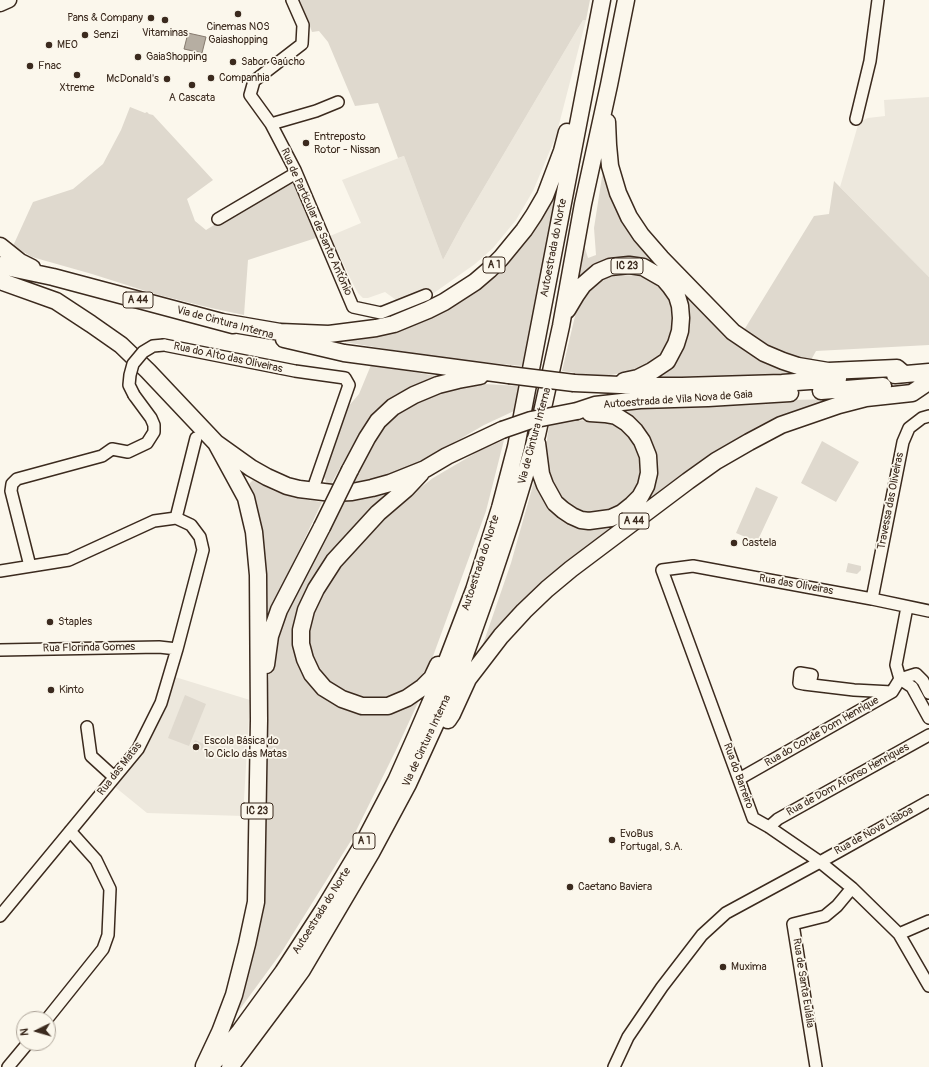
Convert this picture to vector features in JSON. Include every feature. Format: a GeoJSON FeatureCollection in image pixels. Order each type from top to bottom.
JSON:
{"type":"FeatureCollection","features":[{"type":"Feature","properties":{"kind":"highway","name":"A 1"},"geometry":{"type":"LineString","coordinates":[[222,322],[280,332],[329,334],[376,328],[394,324],[428,310],[449,299],[475,282],[501,258],[516,240],[534,215],[545,196],[562,151],[601,0]]}},
{"type":"Feature","properties":{"kind":"highway","name":"Autoestrada do Norte"},"geometry":{"type":"LineString","coordinates":[[210,1067],[240,1031],[283,972],[324,909],[362,846],[396,781],[416,736],[435,692],[474,590],[500,508],[516,447],[601,0]]}},
{"type":"Feature","properties":{"kind":"highway","name":"Autoestrada do Norte"},"geometry":{"type":"LineString","coordinates":[[561,326],[583,204],[626,0]]}},
{"type":"Feature","properties":{"kind":"highway"},"geometry":{"type":"LineString","coordinates":[[609,85],[608,145],[610,166],[618,193],[629,217],[641,235],[661,258],[733,332],[764,353],[798,366],[828,371],[897,368],[904,374]]}},
{"type":"Feature","properties":{"kind":"highway"},"geometry":{"type":"LineString","coordinates":[[0,246],[20,262],[53,277]]}},
{"type":"Feature","properties":{"kind":"highway","name":"Via de Cintura Interna"},"geometry":{"type":"LineString","coordinates":[[0,265],[53,277],[255,332],[344,353],[574,383],[603,385]]}},
{"type":"Feature","properties":{"kind":"highway","name":"IC 23"},"geometry":{"type":"LineString","coordinates":[[561,326],[565,314],[583,285],[598,272],[610,267],[629,265],[643,267],[664,279],[670,286],[680,306],[682,318],[676,344],[667,361],[638,378],[603,385]]}},
{"type":"Feature","properties":{"kind":"highway"},"geometry":{"type":"LineString","coordinates":[[0,281],[56,301],[121,345],[148,371],[216,443]]}},
{"type":"Feature","properties":{"kind":"highway"},"geometry":{"type":"LineString","coordinates":[[0,291],[38,295]]}},
{"type":"Feature","properties":{"kind":"highway","name":"Via de Cintura Interna"},"geometry":{"type":"LineString","coordinates":[[230,1067],[302,970],[371,854],[408,784],[440,714],[461,666],[512,518],[537,435],[561,326]]}},
{"type":"Feature","properties":{"kind":"highway"},"geometry":{"type":"LineString","coordinates":[[259,720],[270,636],[279,610],[350,470],[378,421],[393,407],[414,395],[438,385],[458,380],[503,374]]}},
{"type":"Feature","properties":{"kind":"highway","name":"Autoestrada de Vila Nova de Gaia"},"geometry":{"type":"LineString","coordinates":[[603,385],[682,386],[782,383],[904,374],[928,379]]}},
{"type":"Feature","properties":{"kind":"highway","name":"Autoestrada de Vila Nova de Gaia"},"geometry":{"type":"LineString","coordinates":[[216,443],[251,468],[287,486],[332,493],[352,492],[390,483],[425,469],[447,456],[502,430],[531,420],[577,411],[595,405],[640,400],[708,398],[928,379]]}},
{"type":"Feature","properties":{"kind":"highway","name":"A 44"},"geometry":{"type":"LineString","coordinates":[[417,764],[452,714],[468,679],[501,636],[547,589],[630,524],[716,461],[781,425],[866,398],[912,393],[928,379]]}},
{"type":"Feature","properties":{"kind":"highway"},"geometry":{"type":"LineString","coordinates":[[537,435],[541,474],[555,503],[572,516],[585,520],[611,518],[622,513],[640,497],[646,486],[649,473],[648,456],[642,441],[627,423],[616,416],[577,411]]}},
{"type":"Feature","properties":{"kind":"highway","name":"IC 23"},"geometry":{"type":"LineString","coordinates":[[203,1067],[220,1032],[234,995],[256,902],[259,720],[258,576],[254,532],[246,498],[216,443]]}},
{"type":"Feature","properties":{"kind":"highway","name":"A 1"},"geometry":{"type":"LineString","coordinates":[[425,469],[406,489],[378,512],[334,561],[316,589],[306,610],[301,630],[301,644],[305,659],[312,674],[324,688],[342,699],[362,706],[388,706],[394,704],[406,698],[432,678],[474,590]]}},
{"type":"Feature","properties":{"kind":"main road"},"geometry":{"type":"LineString","coordinates":[[0,4],[8,0]]}},
{"type":"Feature","properties":{"kind":"street","name":"Rua de Particular de Santo António"},"geometry":{"type":"LineString","coordinates":[[292,0],[303,25],[302,44],[254,81],[250,95],[271,124],[296,173],[353,307],[381,313],[426,295]]}},
{"type":"Feature","properties":{"kind":"street"},"geometry":{"type":"LineString","coordinates":[[856,119],[870,61],[878,0]]}},
{"type":"Feature","properties":{"kind":"street"},"geometry":{"type":"LineString","coordinates":[[271,124],[316,111],[338,102]]}},
{"type":"Feature","properties":{"kind":"street"},"geometry":{"type":"LineString","coordinates":[[218,219],[296,173]]}},
{"type":"Feature","properties":{"kind":"street","name":"Rua do Alto das Oliveiras"},"geometry":{"type":"LineString","coordinates":[[30,566],[11,491],[12,484],[17,478],[102,456],[112,449],[128,452],[147,444],[154,432],[154,425],[151,418],[134,395],[130,385],[130,375],[133,364],[143,352],[153,346],[164,345],[295,371],[345,378],[349,385],[315,483]]}},
{"type":"Feature","properties":{"kind":"street","name":"Travessa das Oliveiras"},"geometry":{"type":"LineString","coordinates":[[872,599],[903,442],[909,428],[922,418],[929,416]]}},
{"type":"Feature","properties":{"kind":"street"},"geometry":{"type":"LineString","coordinates":[[0,570],[69,560],[154,521],[176,518],[196,438]]}},
{"type":"Feature","properties":{"kind":"street","name":"Rua das Matas"},"geometry":{"type":"LineString","coordinates":[[0,916],[138,749],[161,703],[203,550],[200,537],[191,525],[176,518]]}},
{"type":"Feature","properties":{"kind":"street","name":"Rua das Oliveiras"},"geometry":{"type":"LineString","coordinates":[[662,570],[693,566],[929,611]]}},
{"type":"Feature","properties":{"kind":"street","name":"Rua do Barreiro"},"geometry":{"type":"LineString","coordinates":[[662,570],[753,818],[770,827],[820,862],[852,888],[899,934],[929,986]]}},
{"type":"Feature","properties":{"kind":"street"},"geometry":{"type":"LineString","coordinates":[[907,607],[896,665],[900,679],[912,687],[929,718]]}},
{"type":"Feature","properties":{"kind":"street","name":"Rua Florinda Gomes"},"geometry":{"type":"LineString","coordinates":[[0,650],[159,647],[177,649]]}},
{"type":"Feature","properties":{"kind":"street"},"geometry":{"type":"LineString","coordinates":[[900,679],[916,674],[923,681],[929,693]]}},
{"type":"Feature","properties":{"kind":"street","name":"Rua do Conde Dom Henrique"},"geometry":{"type":"LineString","coordinates":[[739,779],[892,692],[900,679]]}},
{"type":"Feature","properties":{"kind":"street"},"geometry":{"type":"LineString","coordinates":[[912,687],[923,681]]}},
{"type":"Feature","properties":{"kind":"street"},"geometry":{"type":"LineString","coordinates":[[810,684],[854,690],[892,692]]}},
{"type":"Feature","properties":{"kind":"street"},"geometry":{"type":"LineString","coordinates":[[854,690],[864,708]]}},
{"type":"Feature","properties":{"kind":"street"},"geometry":{"type":"LineString","coordinates":[[87,727],[91,756],[114,778]]}},
{"type":"Feature","properties":{"kind":"street","name":"Rua de Dom Afonso Henriques"},"geometry":{"type":"LineString","coordinates":[[770,827],[778,819],[929,735]]}},
{"type":"Feature","properties":{"kind":"street","name":"Rua de Nova Lisboa"},"geometry":{"type":"LineString","coordinates":[[614,1067],[628,1038],[662,987],[702,935],[726,913],[929,801]]}},
{"type":"Feature","properties":{"kind":"street"},"geometry":{"type":"LineString","coordinates":[[53,1011],[103,949],[108,935],[110,889],[96,860],[70,831]]}},
{"type":"Feature","properties":{"kind":"street","name":"Rua de Santa Eulália"},"geometry":{"type":"LineString","coordinates":[[816,1067],[793,924],[825,916],[837,906],[852,888]]}},
{"type":"Feature","properties":{"kind":"street"},"geometry":{"type":"LineString","coordinates":[[899,934],[929,921]]}},
{"type":"Feature","properties":{"kind":"street"},"geometry":{"type":"LineString","coordinates":[[8,1067],[21,1051]]}},
{"type":"Feature","properties":{"kind":"shaded area"},"geometry":{"type":"Polygon","coordinates":[[[300,0],[590,0],[586,20],[583,20],[463,223],[443,260],[404,156],[398,158],[378,103],[355,106],[328,42],[319,31],[312,32],[300,0]]]}},
{"type":"Feature","properties":{"kind":"shaded area"},"geometry":{"type":"Polygon","coordinates":[[[583,20],[586,20],[556,136],[533,191],[516,220],[493,248],[475,264],[431,295],[426,289],[426,291],[404,300],[396,300],[385,292],[368,298],[363,298],[353,284],[330,236],[361,223],[342,180],[404,156],[443,260],[463,223],[583,20]]]}},
{"type":"Feature","properties":{"kind":"shaded area"},"geometry":{"type":"Polygon","coordinates":[[[188,33],[206,37],[202,53],[184,49],[188,33]]]}},
{"type":"Feature","properties":{"kind":"shaded area"},"geometry":{"type":"Polygon","coordinates":[[[929,97],[929,277],[840,187],[858,125],[861,121],[868,118],[885,116],[884,100],[929,97]]]}},
{"type":"Feature","properties":{"kind":"shaded area"},"geometry":{"type":"Polygon","coordinates":[[[130,107],[153,115],[213,180],[187,199],[195,221],[206,230],[293,176],[319,237],[248,260],[244,315],[155,294],[32,257],[13,246],[33,202],[73,189],[103,164],[121,130],[130,107]]]}},
{"type":"Feature","properties":{"kind":"shaded area"},"geometry":{"type":"Polygon","coordinates":[[[566,153],[523,366],[448,359],[332,339],[371,336],[413,325],[450,306],[489,280],[528,240],[543,215],[566,153]]]}},
{"type":"Feature","properties":{"kind":"shaded area"},"geometry":{"type":"Polygon","coordinates":[[[604,164],[682,287],[803,373],[714,379],[653,379],[684,342],[689,321],[685,300],[645,260],[636,257],[605,260],[591,265],[577,281],[584,245],[588,258],[596,255],[594,228],[604,164]]]}},
{"type":"Feature","properties":{"kind":"shaded area"},"geometry":{"type":"Polygon","coordinates":[[[834,181],[929,277],[929,345],[816,351],[811,360],[801,361],[785,352],[768,346],[744,330],[814,216],[829,214],[834,181]]]}},
{"type":"Feature","properties":{"kind":"shaded area"},"geometry":{"type":"Polygon","coordinates":[[[622,275],[640,276],[655,282],[664,290],[671,301],[676,318],[672,335],[665,353],[641,369],[606,376],[562,371],[576,312],[587,292],[595,283],[605,277],[622,275]]]}},
{"type":"Feature","properties":{"kind":"shaded area"},"geometry":{"type":"Polygon","coordinates":[[[371,365],[443,377],[395,395],[375,411],[361,430],[330,486],[327,484],[324,477],[324,471],[347,408],[359,394],[371,365]]]}},
{"type":"Feature","properties":{"kind":"shaded area"},"geometry":{"type":"Polygon","coordinates":[[[484,384],[519,386],[514,411],[484,425],[397,474],[348,487],[379,428],[394,415],[432,394],[469,385],[484,384]]]}},
{"type":"Feature","properties":{"kind":"shaded area"},"geometry":{"type":"Polygon","coordinates":[[[833,399],[725,451],[481,650],[511,563],[535,478],[562,517],[628,515],[653,448],[644,429],[622,411],[641,408],[833,399]]]}},
{"type":"Feature","properties":{"kind":"shaded area"},"geometry":{"type":"Polygon","coordinates":[[[603,420],[618,425],[631,437],[640,456],[641,472],[636,488],[631,496],[622,504],[610,510],[596,514],[582,512],[569,507],[552,486],[547,465],[546,446],[549,426],[568,421],[603,420]]]}},
{"type":"Feature","properties":{"kind":"shaded area"},"geometry":{"type":"Polygon","coordinates":[[[504,440],[486,511],[432,659],[420,678],[398,696],[375,700],[350,696],[326,680],[318,669],[310,649],[309,628],[314,606],[335,575],[366,536],[398,505],[433,478],[479,451],[504,440]]]}},
{"type":"Feature","properties":{"kind":"shaded area"},"geometry":{"type":"Polygon","coordinates":[[[822,441],[859,462],[836,502],[801,483],[822,441]]]}},
{"type":"Feature","properties":{"kind":"shaded area"},"geometry":{"type":"Polygon","coordinates":[[[253,480],[274,491],[295,498],[322,502],[278,595],[265,632],[266,564],[259,515],[249,484],[253,480]]]}},
{"type":"Feature","properties":{"kind":"shaded area"},"geometry":{"type":"Polygon","coordinates":[[[756,487],[778,497],[757,542],[736,533],[756,487]]]}},
{"type":"Feature","properties":{"kind":"shaded area"},"geometry":{"type":"Polygon","coordinates":[[[389,491],[371,508],[352,532],[296,634],[342,707],[421,696],[352,839],[281,953],[229,1024],[248,973],[258,927],[266,703],[269,674],[276,640],[288,606],[343,499],[355,500],[389,491]]]}},
{"type":"Feature","properties":{"kind":"shaded area"},"geometry":{"type":"Polygon","coordinates":[[[848,563],[861,566],[861,570],[857,574],[846,572],[848,563]]]}},
{"type":"Feature","properties":{"kind":"shaded area","name":"Escola Básica do 1º Ciclo das Matas"},"geometry":{"type":"Polygon","coordinates":[[[175,677],[250,700],[243,816],[147,813],[115,787],[151,737],[161,718],[175,677]]]}},
{"type":"Feature","properties":{"kind":"shaded area"},"geometry":{"type":"Polygon","coordinates":[[[185,695],[206,704],[189,746],[168,738],[185,695]]]}},
{"type":"Feature","properties":{"kind":"shaded area"},"geometry":{"type":"Polygon","coordinates":[[[195,740],[204,744],[202,750],[192,746],[195,740]]]}},
{"type":"Feature","properties":{"kind":"place","name":"Cinemas NOS Gaiashopping"},"geometry":{"type":"Point","coordinates":[238,14]}},
{"type":"Feature","properties":{"kind":"place","name":"Pans & Company"},"geometry":{"type":"Point","coordinates":[151,18]}},
{"type":"Feature","properties":{"kind":"place","name":"Vitaminas"},"geometry":{"type":"Point","coordinates":[165,20]}},
{"type":"Feature","properties":{"kind":"place","name":"Senzi"},"geometry":{"type":"Point","coordinates":[85,35]}},
{"type":"Feature","properties":{"kind":"place","name":"MEO"},"geometry":{"type":"Point","coordinates":[49,45]}},
{"type":"Feature","properties":{"kind":"place","name":"GaiaShopping"},"geometry":{"type":"Point","coordinates":[138,57]}},
{"type":"Feature","properties":{"kind":"place","name":"Sabor Gaúcho"},"geometry":{"type":"Point","coordinates":[233,62]}},
{"type":"Feature","properties":{"kind":"place","name":"Fnac"},"geometry":{"type":"Point","coordinates":[30,66]}},
{"type":"Feature","properties":{"kind":"place","name":"Xtreme"},"geometry":{"type":"Point","coordinates":[77,75]}},
{"type":"Feature","properties":{"kind":"place","name":"Companhia"},"geometry":{"type":"Point","coordinates":[211,78]}},
{"type":"Feature","properties":{"kind":"place","name":"McDonald's"},"geometry":{"type":"Point","coordinates":[167,79]}},
{"type":"Feature","properties":{"kind":"place","name":"A Cascata"},"geometry":{"type":"Point","coordinates":[192,85]}},
{"type":"Feature","properties":{"kind":"place","name":"Entreposto Rotor - Nissan"},"geometry":{"type":"Point","coordinates":[306,143]}},
{"type":"Feature","properties":{"kind":"place","name":"Castela"},"geometry":{"type":"Point","coordinates":[734,543]}},
{"type":"Feature","properties":{"kind":"place","name":"Staples"},"geometry":{"type":"Point","coordinates":[50,622]}},
{"type":"Feature","properties":{"kind":"place","name":"Kinto"},"geometry":{"type":"Point","coordinates":[51,690]}},
{"type":"Feature","properties":{"kind":"place","name":"Escola Básica do 1º Ciclo das Matas"},"geometry":{"type":"Point","coordinates":[196,747]}},
{"type":"Feature","properties":{"kind":"place","name":"EvoBus Portugal, S.A."},"geometry":{"type":"Point","coordinates":[612,840]}},
{"type":"Feature","properties":{"kind":"place","name":"Caetano Baviera"},"geometry":{"type":"Point","coordinates":[570,887]}},
{"type":"Feature","properties":{"kind":"place","name":"Muxima"},"geometry":{"type":"Point","coordinates":[723,967]}}]}
